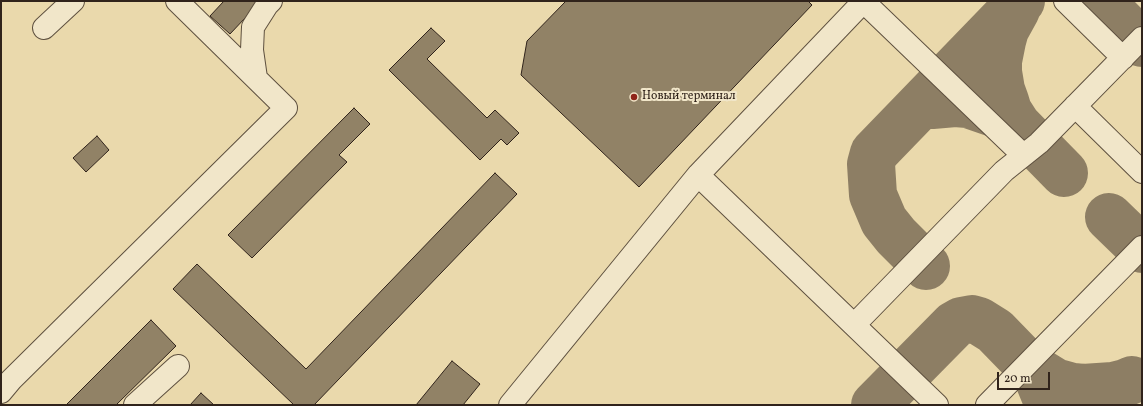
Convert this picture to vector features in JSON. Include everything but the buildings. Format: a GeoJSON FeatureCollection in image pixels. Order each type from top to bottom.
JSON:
{"type":"FeatureCollection","features":[{"type":"Feature","properties":{"kind":"lane"},"geometry":{"type":"LineString","coordinates":[[44,28],[73,1]]}},
{"type":"Feature","properties":{"kind":"lane"},"geometry":{"type":"LineString","coordinates":[[1,392],[286,108],[177,1]]}},
{"type":"Feature","properties":{"kind":"lane"},"geometry":{"type":"LineString","coordinates":[[256,78],[252,50],[253,27],[271,1]]}},
{"type":"Feature","properties":{"kind":"lane"},"geometry":{"type":"LineString","coordinates":[[510,405],[698,175],[864,1],[1023,155]]}},
{"type":"Feature","properties":{"kind":"lane"},"geometry":{"type":"LineString","coordinates":[[1065,1],[1123,58]]}},
{"type":"Feature","properties":{"kind":"lane"},"geometry":{"type":"LineString","coordinates":[[854,325],[1004,171],[1039,143],[1142,38]]}},
{"type":"Feature","properties":{"kind":"lane"},"geometry":{"type":"LineString","coordinates":[[1075,106],[1142,172]]}},
{"type":"Feature","properties":{"kind":"lane"},"geometry":{"type":"LineString","coordinates":[[698,175],[937,405]]}},
{"type":"Feature","properties":{"kind":"lane"},"geometry":{"type":"LineString","coordinates":[[987,405],[1142,247]]}},
{"type":"Feature","properties":{"kind":"lane"},"geometry":{"type":"LineString","coordinates":[[135,405],[178,366]]}},
{"type":"Feature","properties":{"kind":"taxiway"},"geometry":{"type":"LineString","coordinates":[[926,266],[896,236],[884,221],[873,195],[871,164],[874,153],[1021,1]]}},
{"type":"Feature","properties":{"kind":"taxiway"},"geometry":{"type":"LineString","coordinates":[[1090,1],[1099,5],[1117,18],[1142,43]]}},
{"type":"Feature","properties":{"kind":"taxiway"},"geometry":{"type":"LineString","coordinates":[[1016,10],[1005,30],[998,61],[998,72],[1001,90],[1008,111],[1017,125]]}},
{"type":"Feature","properties":{"kind":"taxiway"},"geometry":{"type":"LineString","coordinates":[[932,105],[955,103],[968,104],[1005,118],[1017,125],[1064,173]]}},
{"type":"Feature","properties":{"kind":"taxiway"},"geometry":{"type":"LineString","coordinates":[[1109,217],[1142,249]]}},
{"type":"Feature","properties":{"kind":"taxiway"},"geometry":{"type":"LineString","coordinates":[[875,405],[954,325],[961,321],[972,319],[979,321],[995,331],[1029,366],[1038,378],[1049,405]]}},
{"type":"Feature","properties":{"kind":"taxiway"},"geometry":{"type":"LineString","coordinates":[[1029,366],[1055,382],[1073,387],[1083,388],[1113,386],[1132,380]]}},
{"type":"Feature","properties":{"kind":"place","name":"Новый терминал"},"geometry":{"type":"Point","coordinates":[634,97]}}]}
